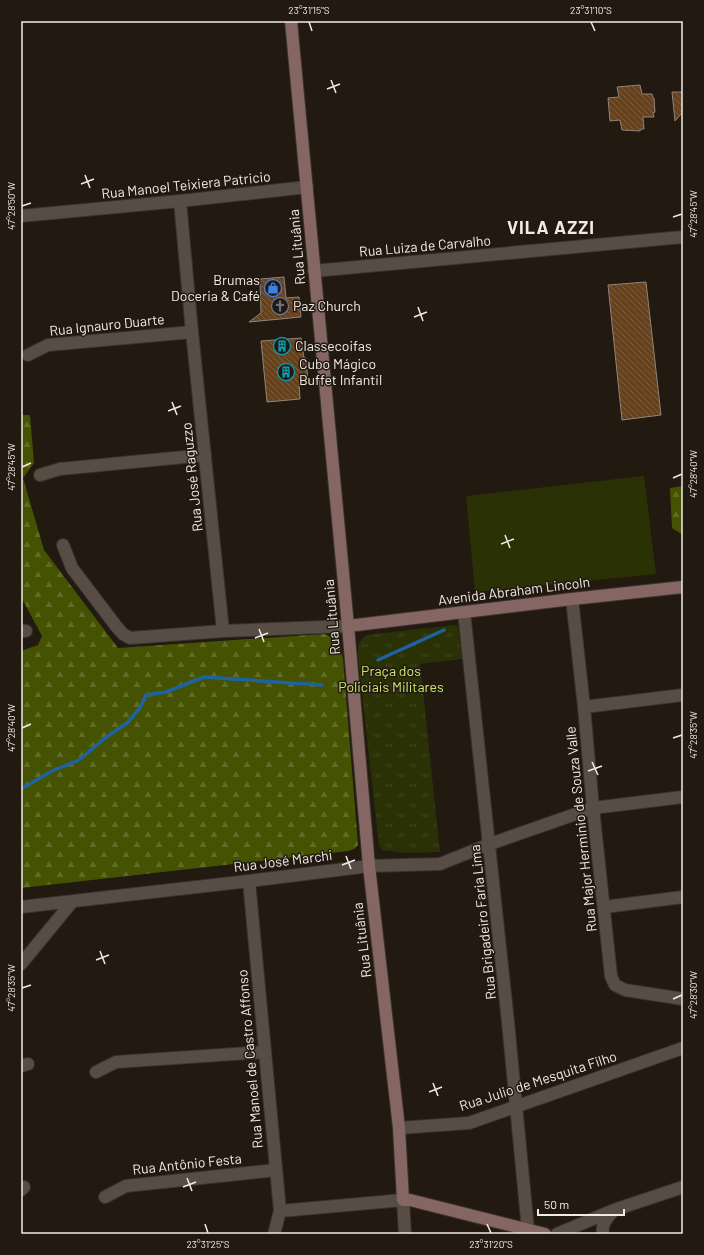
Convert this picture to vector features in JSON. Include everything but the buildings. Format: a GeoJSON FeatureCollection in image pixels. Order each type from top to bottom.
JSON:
{"type":"FeatureCollection","features":[{"type":"Feature","properties":{"kind":"street","name":"Rua Lituânia"},"geometry":{"type":"LineString","coordinates":[[291,21],[369,866],[399,1128],[405,1234]]}},
{"type":"Feature","properties":{"kind":"street","name":"Rua Manoel Teixiera Patricio"},"geometry":{"type":"LineString","coordinates":[[21,216],[307,187]]}},
{"type":"Feature","properties":{"kind":"street","name":"Rua José Raguzzo"},"geometry":{"type":"LineString","coordinates":[[180,201],[223,631]]}},
{"type":"Feature","properties":{"kind":"street","name":"Rua Luiza de Carvalho"},"geometry":{"type":"LineString","coordinates":[[314,271],[683,237]]}},
{"type":"Feature","properties":{"kind":"street","name":"Rua Ignauro Duarte"},"geometry":{"type":"LineString","coordinates":[[28,355],[48,345],[192,332]]}},
{"type":"Feature","properties":{"kind":"street"},"geometry":{"type":"LineString","coordinates":[[40,475],[60,469],[205,455]]}},
{"type":"Feature","properties":{"kind":"street"},"geometry":{"type":"LineString","coordinates":[[63,545],[72,568],[116,626],[123,634],[130,638],[223,631],[348,626]]}},
{"type":"Feature","properties":{"kind":"street","name":"Avenida Abraham Lincoln"},"geometry":{"type":"LineString","coordinates":[[348,626],[683,587]]}},
{"type":"Feature","properties":{"kind":"street","name":"Rua Major Herminio de Souza Valle"},"geometry":{"type":"LineString","coordinates":[[572,599],[584,706],[610,976],[615,985],[625,990],[683,998]]}},
{"type":"Feature","properties":{"kind":"street","name":"Rua Brigadeiro Faria Lima"},"geometry":{"type":"LineString","coordinates":[[464,612],[490,844],[528,1230]]}},
{"type":"Feature","properties":{"kind":"street"},"geometry":{"type":"LineString","coordinates":[[584,706],[683,695]]}},
{"type":"Feature","properties":{"kind":"street","name":"Rua José Marchi"},"geometry":{"type":"LineString","coordinates":[[21,907],[369,866],[440,864],[490,844],[593,808],[683,797]]}},
{"type":"Feature","properties":{"kind":"street","name":"Rua Manoel de Castro Affonso"},"geometry":{"type":"LineString","coordinates":[[249,881],[280,1211],[274,1234]]}},
{"type":"Feature","properties":{"kind":"street"},"geometry":{"type":"LineString","coordinates":[[604,907],[683,897]]}},
{"type":"Feature","properties":{"kind":"street"},"geometry":{"type":"LineString","coordinates":[[21,964],[72,902]]}},
{"type":"Feature","properties":{"kind":"street","name":"Rua Julio de Mesquita Filho"},"geometry":{"type":"LineString","coordinates":[[399,1128],[470,1123],[683,1048]]}},
{"type":"Feature","properties":{"kind":"street"},"geometry":{"type":"LineString","coordinates":[[96,1072],[116,1062],[265,1052]]}},
{"type":"Feature","properties":{"kind":"street","name":"Rua Antônio Festa"},"geometry":{"type":"LineString","coordinates":[[105,1197],[126,1186],[276,1170]]}},
{"type":"Feature","properties":{"kind":"street"},"geometry":{"type":"LineString","coordinates":[[557,1234],[614,1210],[683,1187]]}},
{"type":"Feature","properties":{"kind":"street"},"geometry":{"type":"LineString","coordinates":[[280,1211],[410,1200],[545,1234]]}},
{"type":"Feature","properties":{"kind":"street"},"geometry":{"type":"LineString","coordinates":[[603,1234],[602,1230],[604,1220],[614,1210]]}},
{"type":"Feature","properties":{"kind":"green space"},"geometry":{"type":"Polygon","coordinates":[[[21,415],[30,415],[34,463],[23,478],[44,550],[118,648],[324,634],[333,638],[338,643],[343,659],[358,845],[354,849],[348,851],[21,888],[21,725],[23,724],[21,703],[21,651],[38,645],[42,636],[21,597],[21,415]]]}},
{"type":"Feature","properties":{"kind":"green space"},"geometry":{"type":"Polygon","coordinates":[[[644,476],[656,574],[475,592],[466,496],[644,476]]]}},
{"type":"Feature","properties":{"kind":"green space"},"geometry":{"type":"Polygon","coordinates":[[[683,486],[683,535],[672,528],[670,488],[683,486]]]}},
{"type":"Feature","properties":{"kind":"green space","name":"Praça dos Policiais Militares"},"geometry":{"type":"Polygon","coordinates":[[[454,625],[458,626],[462,659],[420,664],[440,852],[406,853],[382,850],[379,845],[358,657],[359,644],[367,635],[454,625]]]}},
{"type":"Feature","properties":{"kind":"waterway"},"geometry":{"type":"LineString","coordinates":[[378,660],[444,630]]}},
{"type":"Feature","properties":{"kind":"waterway"},"geometry":{"type":"LineString","coordinates":[[21,789],[52,771],[79,760],[105,738],[127,723],[140,708],[146,695],[166,692],[204,677],[322,685]]}},
{"type":"Feature","properties":{"kind":"place","name":"Brumas Doceria & Café"},"geometry":{"type":"Point","coordinates":[273,288]}},
{"type":"Feature","properties":{"kind":"place","name":"Paz Church"},"geometry":{"type":"Point","coordinates":[280,306]}},
{"type":"Feature","properties":{"kind":"place","name":"Classecoifas"},"geometry":{"type":"Point","coordinates":[282,346]}},
{"type":"Feature","properties":{"kind":"place","name":"Cubo Mágico Buffet Infantil"},"geometry":{"type":"Point","coordinates":[286,372]}},
{"type":"Feature","properties":{"kind":"district","name":"VILA AZZI"},"geometry":{"type":"Point","coordinates":[551,228]}}]}
